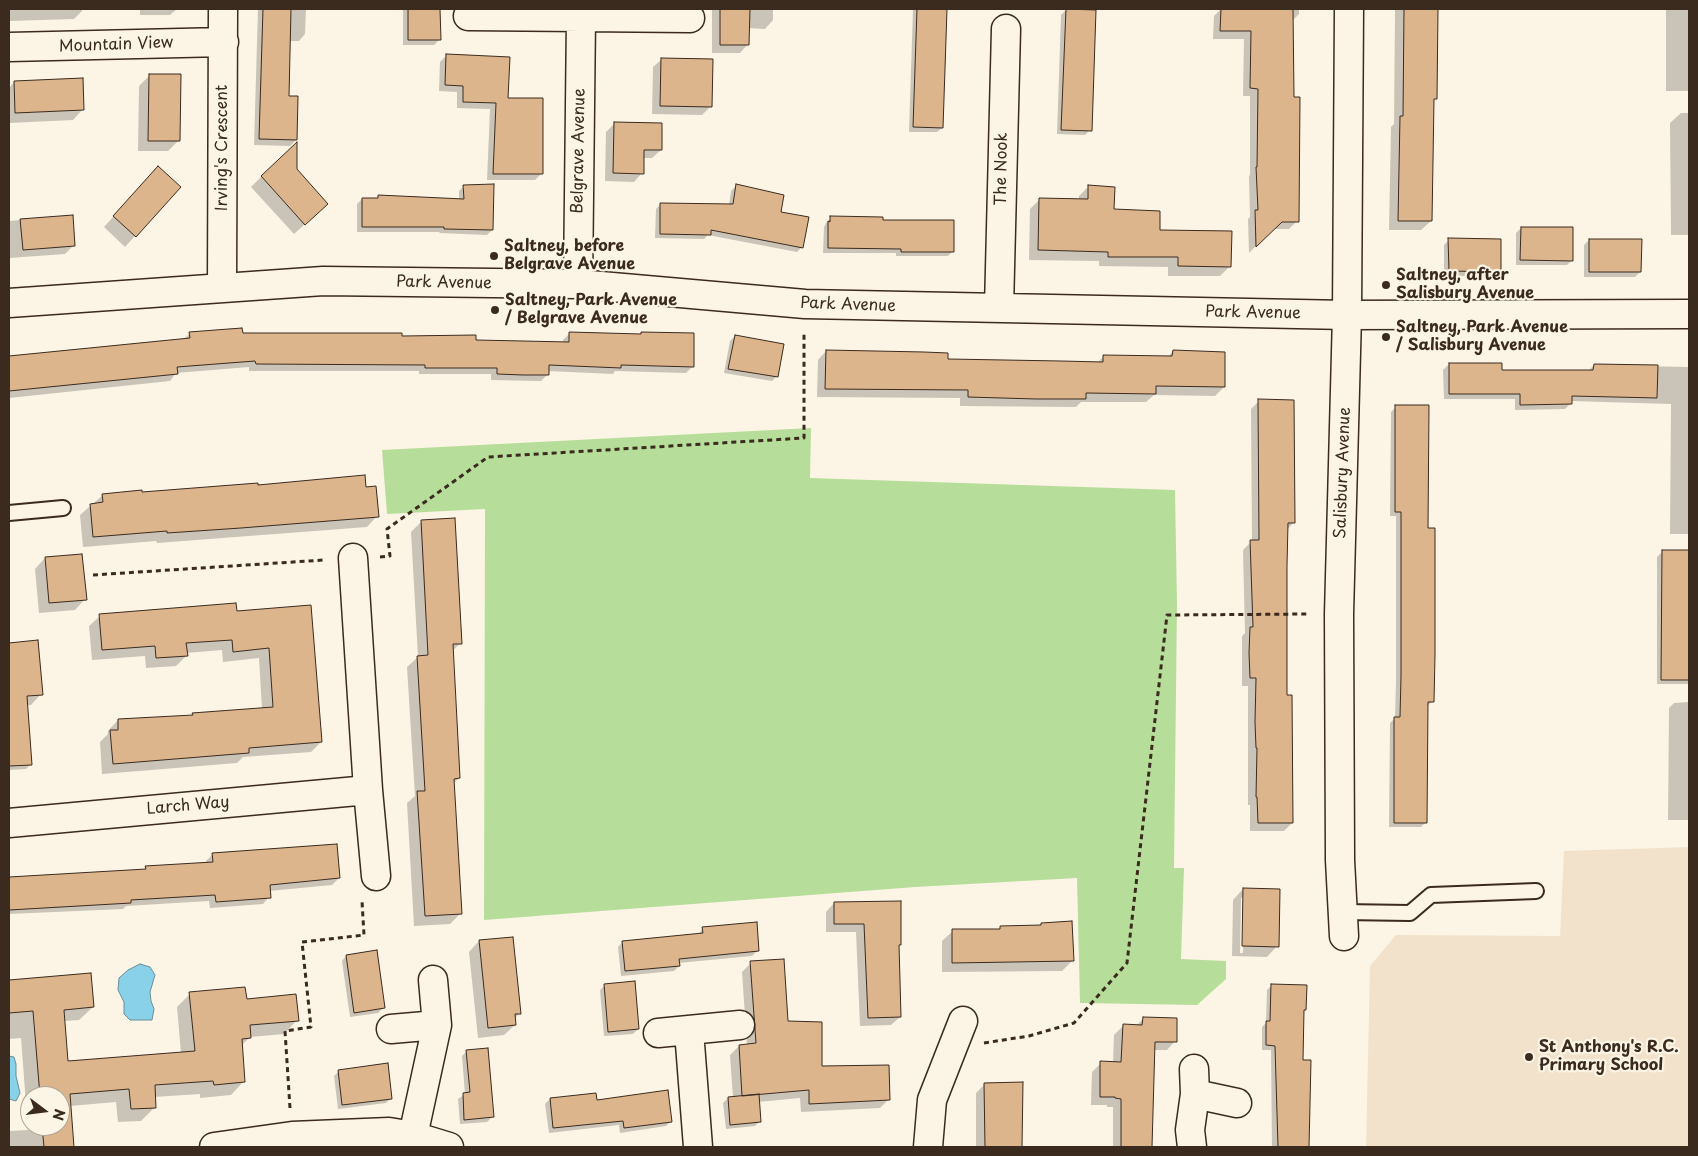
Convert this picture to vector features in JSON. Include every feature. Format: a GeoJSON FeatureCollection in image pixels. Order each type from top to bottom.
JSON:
{"type":"FeatureCollection","features":[{"type":"Feature","properties":{"kind":"street","name":"Irving's Crescent"},"geometry":{"type":"LineString","coordinates":[[222,287],[224,9]]}},
{"type":"Feature","properties":{"kind":"street","name":"Salisbury Avenue"},"geometry":{"type":"LineString","coordinates":[[1344,924],[1340,860],[1339,614],[1347,315],[1349,9]]}},
{"type":"Feature","properties":{"kind":"street"},"geometry":{"type":"LineString","coordinates":[[468,16],[690,18]]}},
{"type":"Feature","properties":{"kind":"street","name":"Belgrave Avenue"},"geometry":{"type":"LineString","coordinates":[[578,284],[581,17]]}},
{"type":"Feature","properties":{"kind":"street","name":"The Nook"},"geometry":{"type":"LineString","coordinates":[[998,308],[1006,30]]}},
{"type":"Feature","properties":{"kind":"street","name":"Mountain View"},"geometry":{"type":"LineString","coordinates":[[9,48],[224,42]]}},
{"type":"Feature","properties":{"kind":"street","name":"Park Avenue"},"geometry":{"type":"LineString","coordinates":[[9,303],[323,281],[578,284],[805,304],[1347,315],[1689,314]]}},
{"type":"Feature","properties":{"kind":"street"},"geometry":{"type":"LineString","coordinates":[[353,558],[368,790],[376,876]]}},
{"type":"Feature","properties":{"kind":"street","name":"Larch Way"},"geometry":{"type":"LineString","coordinates":[[9,823],[368,790]]}},
{"type":"Feature","properties":{"kind":"street"},"geometry":{"type":"LineString","coordinates":[[413,1136],[436,1025],[433,980]]}},
{"type":"Feature","properties":{"kind":"street"},"geometry":{"type":"LineString","coordinates":[[391,1029],[436,1025]]}},
{"type":"Feature","properties":{"kind":"street"},"geometry":{"type":"LineString","coordinates":[[658,1033],[740,1025]]}},
{"type":"Feature","properties":{"kind":"street"},"geometry":{"type":"LineString","coordinates":[[689,1031],[698,1147]]}},
{"type":"Feature","properties":{"kind":"street"},"geometry":{"type":"LineString","coordinates":[[928,1147],[932,1100],[959,1031]]}},
{"type":"Feature","properties":{"kind":"street"},"geometry":{"type":"LineString","coordinates":[[1192,1147],[1190,1130],[1194,1082],[1237,1103]]}},
{"type":"Feature","properties":{"kind":"street"},"geometry":{"type":"LineString","coordinates":[[214,1147],[292,1136],[389,1132],[413,1136],[449,1147]]}},
{"type":"Feature","properties":{"kind":"lane"},"geometry":{"type":"LineString","coordinates":[[9,513],[63,508]]}},
{"type":"Feature","properties":{"kind":"lane"},"geometry":{"type":"LineString","coordinates":[[1344,924],[1410,913],[1431,895],[1536,891]]}},
{"type":"Feature","properties":{"kind":"path"},"geometry":{"type":"LineString","coordinates":[[94,574],[390,556],[387,528],[488,457],[804,438],[805,304]]}},
{"type":"Feature","properties":{"kind":"path"},"geometry":{"type":"LineString","coordinates":[[959,1031],[986,1043],[1029,1036],[1074,1023],[1128,963],[1167,615],[1339,614]]}},
{"type":"Feature","properties":{"kind":"path"},"geometry":{"type":"LineString","coordinates":[[292,1136],[285,1031],[310,1027],[302,942],[364,935],[361,884],[370,883],[376,876]]}},
{"type":"Feature","properties":{"kind":"shaded area","name":"St Anthony's R.C. Primary School"},"geometry":{"type":"Polygon","coordinates":[[[1689,847],[1689,1147],[1366,1147],[1370,966],[1396,935],[1560,936],[1564,851],[1689,847]]]}},
{"type":"Feature","properties":{"kind":"green space"},"geometry":{"type":"Polygon","coordinates":[[[811,428],[810,478],[1175,490],[1177,604],[1174,868],[1184,868],[1181,959],[1226,961],[1226,979],[1197,1005],[1080,1003],[1077,878],[915,887],[484,920],[485,509],[387,514],[382,450],[811,428]]]}},
{"type":"Feature","properties":{"kind":"water"},"geometry":{"type":"Polygon","coordinates":[[[140,964],[150,967],[155,975],[150,992],[154,1009],[152,1020],[130,1020],[124,1014],[124,1002],[118,990],[119,978],[128,970],[140,964]]]}},
{"type":"Feature","properties":{"kind":"water"},"geometry":{"type":"Polygon","coordinates":[[[9,1056],[14,1057],[20,1093],[16,1101],[9,1099],[9,1056]]]}},
{"type":"Feature","properties":{"kind":"building"},"geometry":{"type":"Polygon","coordinates":[[[263,9],[291,9],[289,96],[298,96],[297,140],[259,139],[263,9]]]}},
{"type":"Feature","properties":{"kind":"building"},"geometry":{"type":"Polygon","coordinates":[[[408,9],[440,9],[441,40],[408,40],[408,9]]]}},
{"type":"Feature","properties":{"kind":"building"},"geometry":{"type":"Polygon","coordinates":[[[720,9],[750,9],[749,45],[720,45],[720,9]]]}},
{"type":"Feature","properties":{"kind":"building"},"geometry":{"type":"Polygon","coordinates":[[[917,9],[947,9],[943,128],[913,127],[917,9]]]}},
{"type":"Feature","properties":{"kind":"building"},"geometry":{"type":"Polygon","coordinates":[[[1066,9],[1096,10],[1092,131],[1061,130],[1066,9]]]}},
{"type":"Feature","properties":{"kind":"building"},"geometry":{"type":"Polygon","coordinates":[[[1221,9],[1293,9],[1294,97],[1300,97],[1299,222],[1282,222],[1256,247],[1255,210],[1258,210],[1256,167],[1258,89],[1250,88],[1251,31],[1220,31],[1221,9]]]}},
{"type":"Feature","properties":{"kind":"building"},"geometry":{"type":"Polygon","coordinates":[[[1404,9],[1438,9],[1437,99],[1434,99],[1432,221],[1398,221],[1400,116],[1403,116],[1404,9]]]}},
{"type":"Feature","properties":{"kind":"building"},"geometry":{"type":"Polygon","coordinates":[[[446,54],[510,57],[508,98],[543,98],[543,174],[493,174],[496,103],[463,102],[463,86],[445,85],[446,54]]]}},
{"type":"Feature","properties":{"kind":"building"},"geometry":{"type":"Polygon","coordinates":[[[661,58],[713,59],[712,107],[660,106],[661,58]]]}},
{"type":"Feature","properties":{"kind":"building"},"geometry":{"type":"Polygon","coordinates":[[[149,74],[181,74],[180,141],[148,141],[149,74]]]}},
{"type":"Feature","properties":{"kind":"building"},"geometry":{"type":"Polygon","coordinates":[[[83,78],[84,110],[15,113],[14,81],[83,78]]]}},
{"type":"Feature","properties":{"kind":"building"},"geometry":{"type":"Polygon","coordinates":[[[614,122],[662,123],[662,150],[644,150],[644,174],[613,173],[614,122]]]}},
{"type":"Feature","properties":{"kind":"building"},"geometry":{"type":"Polygon","coordinates":[[[297,142],[297,169],[328,204],[305,225],[261,176],[297,142]]]}},
{"type":"Feature","properties":{"kind":"building"},"geometry":{"type":"Polygon","coordinates":[[[158,166],[181,187],[136,237],[113,216],[158,166]]]}},
{"type":"Feature","properties":{"kind":"building"},"geometry":{"type":"Polygon","coordinates":[[[494,184],[493,230],[444,229],[444,227],[362,227],[362,198],[378,198],[378,195],[464,199],[463,185],[494,184]]]}},
{"type":"Feature","properties":{"kind":"building"},"geometry":{"type":"Polygon","coordinates":[[[736,184],[784,195],[781,212],[809,217],[803,248],[711,230],[711,235],[660,234],[660,203],[733,204],[736,184]]]}},
{"type":"Feature","properties":{"kind":"building"},"geometry":{"type":"Polygon","coordinates":[[[1088,185],[1115,187],[1114,209],[1160,211],[1160,230],[1232,231],[1231,267],[1178,266],[1178,257],[1108,257],[1108,252],[1038,250],[1039,198],[1088,199],[1088,185]]]}},
{"type":"Feature","properties":{"kind":"building"},"geometry":{"type":"Polygon","coordinates":[[[73,215],[75,246],[23,250],[20,219],[73,215]]]}},
{"type":"Feature","properties":{"kind":"building"},"geometry":{"type":"Polygon","coordinates":[[[830,216],[883,217],[883,220],[954,220],[954,252],[901,252],[901,249],[828,248],[828,221],[830,222],[830,216]]]}},
{"type":"Feature","properties":{"kind":"building"},"geometry":{"type":"Polygon","coordinates":[[[1521,227],[1573,227],[1573,261],[1520,260],[1521,227]]]}},
{"type":"Feature","properties":{"kind":"building"},"geometry":{"type":"Polygon","coordinates":[[[1448,238],[1501,239],[1501,272],[1449,271],[1448,238]]]}},
{"type":"Feature","properties":{"kind":"building"},"geometry":{"type":"Polygon","coordinates":[[[1589,239],[1642,239],[1641,272],[1589,272],[1589,239]]]}},
{"type":"Feature","properties":{"kind":"building"},"geometry":{"type":"Polygon","coordinates":[[[242,328],[243,333],[402,333],[402,336],[476,335],[476,340],[569,342],[569,332],[694,333],[694,367],[621,365],[621,368],[549,365],[549,375],[523,375],[497,374],[497,368],[425,368],[425,365],[256,364],[255,361],[177,367],[178,374],[9,391],[9,356],[190,338],[189,332],[242,328]]]}},
{"type":"Feature","properties":{"kind":"building"},"geometry":{"type":"Polygon","coordinates":[[[735,335],[784,344],[778,377],[728,369],[735,335]]]}},
{"type":"Feature","properties":{"kind":"building"},"geometry":{"type":"Polygon","coordinates":[[[826,350],[948,353],[948,359],[1103,362],[1103,355],[1172,356],[1173,350],[1225,352],[1225,387],[1156,386],[1156,394],[1086,393],[1086,399],[968,397],[968,390],[825,389],[826,350]]]}},
{"type":"Feature","properties":{"kind":"building"},"geometry":{"type":"Polygon","coordinates":[[[1449,363],[1502,363],[1502,370],[1593,370],[1594,364],[1658,365],[1657,398],[1572,396],[1572,404],[1520,405],[1520,394],[1449,394],[1449,363]]]}},
{"type":"Feature","properties":{"kind":"building"},"geometry":{"type":"Polygon","coordinates":[[[1258,399],[1294,400],[1295,523],[1288,523],[1287,566],[1287,695],[1292,695],[1293,823],[1258,823],[1256,797],[1256,678],[1250,678],[1249,653],[1250,627],[1253,627],[1250,540],[1259,540],[1258,399]]]}},
{"type":"Feature","properties":{"kind":"building"},"geometry":{"type":"Polygon","coordinates":[[[1395,405],[1429,405],[1428,528],[1435,528],[1435,655],[1434,702],[1428,702],[1427,823],[1394,823],[1394,717],[1400,717],[1401,677],[1401,512],[1395,512],[1395,405]]]}},
{"type":"Feature","properties":{"kind":"building"},"geometry":{"type":"Polygon","coordinates":[[[365,475],[366,487],[376,486],[379,517],[93,537],[90,504],[103,502],[102,494],[258,483],[258,485],[365,475]]]}},
{"type":"Feature","properties":{"kind":"building"},"geometry":{"type":"Polygon","coordinates":[[[455,518],[462,644],[453,644],[460,778],[454,779],[462,914],[425,916],[417,791],[425,791],[417,656],[428,655],[421,520],[455,518]]]}},
{"type":"Feature","properties":{"kind":"building"},"geometry":{"type":"Polygon","coordinates":[[[1662,550],[1689,550],[1689,680],[1661,680],[1662,550]]]}},
{"type":"Feature","properties":{"kind":"building"},"geometry":{"type":"Polygon","coordinates":[[[82,554],[87,600],[49,603],[45,557],[82,554]]]}},
{"type":"Feature","properties":{"kind":"building"},"geometry":{"type":"Polygon","coordinates":[[[236,603],[237,611],[311,605],[322,742],[249,748],[249,753],[113,764],[110,730],[118,730],[118,719],[193,715],[192,713],[273,707],[269,648],[233,652],[232,640],[186,643],[188,656],[156,658],[155,646],[102,650],[99,614],[236,603]]]}},
{"type":"Feature","properties":{"kind":"building"},"geometry":{"type":"Polygon","coordinates":[[[38,640],[43,695],[27,696],[32,765],[9,766],[9,643],[38,640]]]}},
{"type":"Feature","properties":{"kind":"building"},"geometry":{"type":"Polygon","coordinates":[[[337,844],[340,878],[270,885],[271,898],[216,902],[215,895],[131,900],[131,903],[9,910],[9,877],[146,869],[145,866],[213,862],[212,853],[337,844]]]}},
{"type":"Feature","properties":{"kind":"building"},"geometry":{"type":"Polygon","coordinates":[[[1243,888],[1280,889],[1279,947],[1242,946],[1243,888]]]}},
{"type":"Feature","properties":{"kind":"building"},"geometry":{"type":"Polygon","coordinates":[[[901,901],[901,945],[899,945],[901,1017],[868,1018],[864,924],[834,924],[834,902],[901,901]]]}},
{"type":"Feature","properties":{"kind":"building"},"geometry":{"type":"Polygon","coordinates":[[[1072,921],[1074,961],[952,963],[952,929],[1000,929],[1000,926],[1041,925],[1041,923],[1072,921]]]}},
{"type":"Feature","properties":{"kind":"building"},"geometry":{"type":"Polygon","coordinates":[[[757,922],[759,951],[679,959],[680,966],[625,971],[622,941],[703,933],[702,927],[757,922]]]}},
{"type":"Feature","properties":{"kind":"building"},"geometry":{"type":"Polygon","coordinates":[[[513,937],[521,1014],[515,1014],[516,1025],[488,1028],[479,940],[513,937]]]}},
{"type":"Feature","properties":{"kind":"building"},"geometry":{"type":"Polygon","coordinates":[[[377,950],[385,1008],[354,1013],[346,955],[377,950]]]}},
{"type":"Feature","properties":{"kind":"building"},"geometry":{"type":"Polygon","coordinates":[[[784,959],[788,1021],[822,1022],[822,1066],[889,1065],[890,1100],[809,1104],[809,1090],[742,1096],[739,1045],[756,1043],[750,961],[784,959]]]}},
{"type":"Feature","properties":{"kind":"building"},"geometry":{"type":"Polygon","coordinates":[[[91,973],[94,1007],[64,1010],[68,1061],[195,1051],[189,992],[245,987],[247,999],[296,994],[299,1021],[250,1025],[251,1038],[242,1039],[245,1082],[214,1085],[213,1081],[155,1085],[156,1108],[131,1109],[129,1089],[70,1094],[70,1086],[39,1086],[33,1011],[9,1013],[9,980],[91,973]]]}},
{"type":"Feature","properties":{"kind":"building"},"geometry":{"type":"Polygon","coordinates":[[[635,981],[639,1029],[608,1032],[604,984],[635,981]]]}},
{"type":"Feature","properties":{"kind":"building"},"geometry":{"type":"Polygon","coordinates":[[[1271,984],[1307,985],[1306,1010],[1304,1010],[1303,1060],[1311,1060],[1309,1147],[1278,1147],[1275,1046],[1266,1045],[1266,1021],[1270,1021],[1271,984]]]}},
{"type":"Feature","properties":{"kind":"building"},"geometry":{"type":"Polygon","coordinates":[[[1143,1017],[1177,1018],[1177,1042],[1155,1042],[1152,1147],[1121,1147],[1121,1099],[1100,1097],[1100,1061],[1121,1062],[1123,1024],[1142,1025],[1143,1017]]]}},
{"type":"Feature","properties":{"kind":"building"},"geometry":{"type":"Polygon","coordinates":[[[488,1048],[494,1117],[464,1120],[463,1093],[470,1092],[466,1050],[488,1048]]]}},
{"type":"Feature","properties":{"kind":"building"},"geometry":{"type":"Polygon","coordinates":[[[388,1063],[392,1099],[342,1105],[338,1070],[388,1063]]]}},
{"type":"Feature","properties":{"kind":"building"},"geometry":{"type":"Polygon","coordinates":[[[1023,1082],[1022,1147],[985,1147],[984,1083],[1023,1082]]]}},
{"type":"Feature","properties":{"kind":"building"},"geometry":{"type":"Polygon","coordinates":[[[668,1090],[672,1122],[624,1128],[623,1121],[553,1128],[550,1098],[596,1093],[597,1100],[668,1090]]]}},
{"type":"Feature","properties":{"kind":"building"},"geometry":{"type":"Polygon","coordinates":[[[70,1094],[74,1147],[44,1147],[43,1136],[70,1136],[70,1094]]]}},
{"type":"Feature","properties":{"kind":"building"},"geometry":{"type":"Polygon","coordinates":[[[759,1094],[761,1122],[730,1125],[728,1097],[759,1094]]]}},
{"type":"Feature","properties":{"kind":"place","name":"Saltney, before Belgrave Avenue"},"geometry":{"type":"Point","coordinates":[494,256]}},
{"type":"Feature","properties":{"kind":"place","name":"Saltney, after Salisbury Avenue"},"geometry":{"type":"Point","coordinates":[1386,285]}},
{"type":"Feature","properties":{"kind":"place","name":"Saltney, Park Avenue / Belgrave Avenue"},"geometry":{"type":"Point","coordinates":[495,310]}},
{"type":"Feature","properties":{"kind":"place","name":"Saltney, Park Avenue / Salisbury Avenue"},"geometry":{"type":"Point","coordinates":[1386,337]}},
{"type":"Feature","properties":{"kind":"place","name":"St Anthony's R.C. Primary School"},"geometry":{"type":"Point","coordinates":[1529,1057]}}]}
